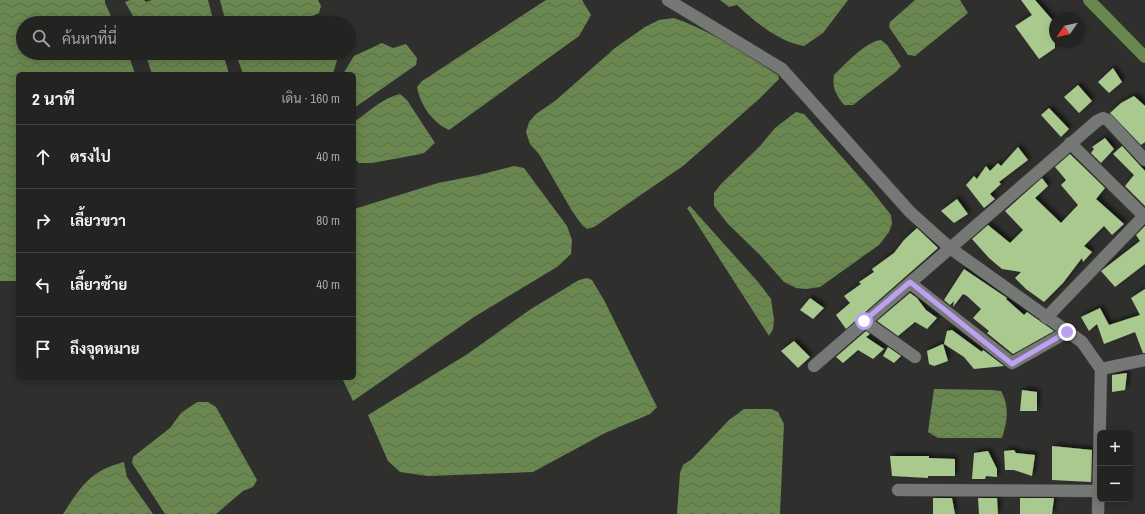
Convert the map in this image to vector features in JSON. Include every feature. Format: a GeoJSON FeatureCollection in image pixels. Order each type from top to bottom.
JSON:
{"type":"FeatureCollection","features":[{"type":"Feature","properties":{"kind":"street"},"geometry":{"type":"LineString","coordinates":[[668,0],[782,69],[910,212],[950,248],[1046,318],[1082,342],[1101,369],[1099,466]]}},
{"type":"Feature","properties":{"kind":"street"},"geometry":{"type":"LineString","coordinates":[[814,366],[1070,143],[1103,118],[1108,120],[1145,160]]}},
{"type":"Feature","properties":{"kind":"street"},"geometry":{"type":"LineString","coordinates":[[1046,318],[1144,216],[1070,143]]}},
{"type":"Feature","properties":{"kind":"street"},"geometry":{"type":"LineString","coordinates":[[910,282],[1012,364],[1067,332]]}},
{"type":"Feature","properties":{"kind":"street"},"geometry":{"type":"LineString","coordinates":[[864,321],[915,357]]}},
{"type":"Feature","properties":{"kind":"street"},"geometry":{"type":"LineString","coordinates":[[1101,369],[1145,360]]}},
{"type":"Feature","properties":{"kind":"street"},"geometry":{"type":"LineString","coordinates":[[898,490],[1097,491]]}},
{"type":"Feature","properties":{"kind":"street"},"geometry":{"type":"LineString","coordinates":[[1098,502],[1098,514]]}},
{"type":"Feature","properties":{"kind":"water"},"geometry":{"type":"Polygon","coordinates":[[[0,0],[105,0],[111,16],[16,16],[16,60],[130,60],[134,72],[16,72],[16,281],[0,281],[0,0]]]}},
{"type":"Feature","properties":{"kind":"water"},"geometry":{"type":"Polygon","coordinates":[[[130,0],[144,0],[146,2],[152,0],[208,0],[212,16],[133,16],[125,2],[130,0]]]}},
{"type":"Feature","properties":{"kind":"water"},"geometry":{"type":"Polygon","coordinates":[[[220,0],[318,0],[321,6],[319,13],[312,16],[224,16],[220,0]]]}},
{"type":"Feature","properties":{"kind":"water"},"geometry":{"type":"Polygon","coordinates":[[[546,0],[582,0],[591,15],[579,36],[449,130],[438,123],[428,113],[421,100],[417,87],[422,81],[546,0]]]}},
{"type":"Feature","properties":{"kind":"water"},"geometry":{"type":"Polygon","coordinates":[[[720,0],[848,0],[823,33],[804,46],[795,44],[777,36],[737,5],[729,7],[720,0]]]}},
{"type":"Feature","properties":{"kind":"water"},"geometry":{"type":"Polygon","coordinates":[[[915,0],[960,0],[968,13],[915,56],[908,55],[889,27],[890,22],[915,0]]]}},
{"type":"Feature","properties":{"kind":"water"},"geometry":{"type":"Polygon","coordinates":[[[674,18],[702,29],[728,44],[778,75],[779,79],[758,100],[683,166],[594,227],[587,229],[582,225],[572,211],[539,154],[530,144],[526,132],[529,122],[536,114],[555,101],[615,48],[645,27],[659,20],[674,18]]]}},
{"type":"Feature","properties":{"kind":"water"},"geometry":{"type":"Polygon","coordinates":[[[881,40],[887,45],[901,66],[897,71],[853,105],[844,105],[835,91],[834,75],[850,59],[869,44],[881,40]]]}},
{"type":"Feature","properties":{"kind":"water"},"geometry":{"type":"Polygon","coordinates":[[[382,43],[393,48],[406,44],[417,58],[416,65],[356,107],[356,72],[344,72],[352,60],[356,60],[356,55],[382,43]]]}},
{"type":"Feature","properties":{"kind":"water"},"geometry":{"type":"Polygon","coordinates":[[[147,60],[225,60],[228,72],[151,72],[147,60]]]}},
{"type":"Feature","properties":{"kind":"water"},"geometry":{"type":"Polygon","coordinates":[[[238,60],[337,60],[334,72],[242,72],[238,60]]]}},
{"type":"Feature","properties":{"kind":"water"},"geometry":{"type":"Polygon","coordinates":[[[400,94],[407,100],[435,143],[421,154],[372,163],[359,163],[356,160],[356,121],[381,102],[400,94]]]}},
{"type":"Feature","properties":{"kind":"water"},"geometry":{"type":"Polygon","coordinates":[[[796,112],[804,114],[872,191],[891,215],[892,224],[889,232],[879,245],[820,287],[806,289],[796,288],[784,282],[759,254],[728,224],[714,206],[714,193],[721,184],[760,146],[775,128],[796,112]]]}},
{"type":"Feature","properties":{"kind":"water"},"geometry":{"type":"Polygon","coordinates":[[[514,166],[524,168],[567,226],[572,240],[571,254],[557,267],[474,317],[353,401],[343,380],[356,380],[356,208],[438,183],[514,166]]]}},
{"type":"Feature","properties":{"kind":"water"},"geometry":{"type":"Polygon","coordinates":[[[690,206],[759,283],[771,299],[774,320],[773,329],[769,336],[687,208],[690,206]]]}},
{"type":"Feature","properties":{"kind":"water"},"geometry":{"type":"Polygon","coordinates":[[[587,278],[592,280],[604,300],[657,407],[650,414],[605,433],[533,472],[428,476],[400,472],[388,461],[368,415],[466,355],[531,309],[579,280],[587,278]]]}},
{"type":"Feature","properties":{"kind":"water"},"geometry":{"type":"Polygon","coordinates":[[[934,389],[1001,391],[1007,409],[1002,438],[938,438],[928,432],[934,389]]]}},
{"type":"Feature","properties":{"kind":"water"},"geometry":{"type":"Polygon","coordinates":[[[197,402],[208,402],[216,407],[257,480],[253,487],[243,491],[216,514],[165,514],[132,463],[133,457],[170,428],[181,413],[197,402]]]}},
{"type":"Feature","properties":{"kind":"water"},"geometry":{"type":"Polygon","coordinates":[[[744,409],[771,409],[778,412],[784,424],[780,514],[677,514],[680,473],[683,465],[692,459],[729,420],[744,409]]]}},
{"type":"Feature","properties":{"kind":"water"},"geometry":{"type":"Polygon","coordinates":[[[124,462],[127,477],[153,514],[63,514],[81,488],[94,475],[102,470],[124,462]]]}},
{"type":"Feature","properties":{"kind":"building"},"geometry":{"type":"Polygon","coordinates":[[[1021,0],[1035,0],[1049,16],[1049,48],[1055,48],[1039,59],[1015,26],[1032,15],[1021,0]]]}},
{"type":"Feature","properties":{"kind":"building"},"geometry":{"type":"Polygon","coordinates":[[[1113,68],[1122,82],[1109,93],[1098,82],[1113,68]]]}},
{"type":"Feature","properties":{"kind":"building"},"geometry":{"type":"Polygon","coordinates":[[[1078,85],[1092,101],[1079,113],[1064,97],[1078,85]]]}},
{"type":"Feature","properties":{"kind":"building"},"geometry":{"type":"Polygon","coordinates":[[[1134,96],[1145,106],[1145,142],[1141,145],[1110,113],[1121,103],[1134,96]]]}},
{"type":"Feature","properties":{"kind":"building"},"geometry":{"type":"Polygon","coordinates":[[[1049,108],[1069,129],[1061,137],[1041,115],[1049,108]]]}},
{"type":"Feature","properties":{"kind":"building"},"geometry":{"type":"Polygon","coordinates":[[[1105,138],[1114,149],[1101,163],[1091,153],[1094,149],[1092,147],[1105,138]]]}},
{"type":"Feature","properties":{"kind":"building"},"geometry":{"type":"Polygon","coordinates":[[[1122,146],[1145,171],[1145,206],[1125,186],[1134,175],[1113,154],[1122,146]]]}},
{"type":"Feature","properties":{"kind":"building"},"geometry":{"type":"Polygon","coordinates":[[[1018,147],[1028,160],[999,182],[1001,184],[990,194],[995,199],[984,208],[966,185],[974,176],[977,179],[986,166],[990,171],[998,163],[1001,166],[1018,147]]]}},
{"type":"Feature","properties":{"kind":"building"},"geometry":{"type":"Polygon","coordinates":[[[1070,154],[1105,188],[1096,199],[1124,224],[1112,235],[1104,226],[1084,246],[1092,252],[1083,262],[1082,258],[1063,283],[1044,302],[1026,289],[1015,278],[1021,272],[1002,269],[989,258],[972,239],[988,225],[1010,243],[1023,230],[1005,211],[1042,178],[1048,186],[1035,198],[1061,223],[1078,205],[1061,185],[1066,180],[1055,167],[1070,154]]]}},
{"type":"Feature","properties":{"kind":"building"},"geometry":{"type":"Polygon","coordinates":[[[957,199],[968,214],[954,223],[941,211],[957,199]]]}},
{"type":"Feature","properties":{"kind":"building"},"geometry":{"type":"Polygon","coordinates":[[[1145,226],[1145,264],[1115,287],[1101,271],[1140,241],[1136,235],[1145,226]]]}},
{"type":"Feature","properties":{"kind":"building"},"geometry":{"type":"Polygon","coordinates":[[[917,228],[938,248],[846,329],[836,315],[850,303],[844,296],[861,284],[859,282],[874,272],[872,269],[894,253],[904,240],[917,228]]]}},
{"type":"Feature","properties":{"kind":"building"},"geometry":{"type":"Polygon","coordinates":[[[964,269],[1007,298],[1006,299],[1024,315],[1027,312],[1054,331],[1013,354],[987,333],[989,331],[973,318],[981,309],[967,296],[963,294],[953,307],[954,301],[950,305],[944,300],[964,269]]]}},
{"type":"Feature","properties":{"kind":"building"},"geometry":{"type":"Polygon","coordinates":[[[1145,289],[1145,353],[1143,353],[1135,332],[1104,344],[1097,324],[1089,331],[1081,317],[1100,308],[1109,325],[1140,315],[1131,298],[1145,289]]]}},
{"type":"Feature","properties":{"kind":"building"},"geometry":{"type":"Polygon","coordinates":[[[910,293],[917,298],[926,310],[937,318],[927,329],[915,322],[898,336],[877,321],[910,293]]]}},
{"type":"Feature","properties":{"kind":"building"},"geometry":{"type":"Polygon","coordinates":[[[810,298],[824,308],[813,319],[800,310],[810,298]]]}},
{"type":"Feature","properties":{"kind":"building"},"geometry":{"type":"Polygon","coordinates":[[[952,330],[982,352],[983,350],[1004,366],[974,369],[964,357],[944,344],[947,331],[952,330]]]}},
{"type":"Feature","properties":{"kind":"building"},"geometry":{"type":"Polygon","coordinates":[[[866,331],[870,334],[866,337],[884,349],[873,359],[858,350],[843,363],[836,357],[866,331]]]}},
{"type":"Feature","properties":{"kind":"building"},"geometry":{"type":"Polygon","coordinates":[[[794,341],[810,357],[798,368],[781,351],[794,341]]]}},
{"type":"Feature","properties":{"kind":"building"},"geometry":{"type":"Polygon","coordinates":[[[943,344],[948,361],[934,366],[929,364],[927,351],[943,344]]]}},
{"type":"Feature","properties":{"kind":"building"},"geometry":{"type":"Polygon","coordinates":[[[888,347],[901,356],[894,363],[883,356],[888,347]]]}},
{"type":"Feature","properties":{"kind":"building"},"geometry":{"type":"Polygon","coordinates":[[[1127,373],[1125,390],[1112,392],[1112,375],[1127,373]]]}},
{"type":"Feature","properties":{"kind":"building"},"geometry":{"type":"Polygon","coordinates":[[[1022,390],[1037,392],[1037,411],[1020,411],[1022,390]]]}},
{"type":"Feature","properties":{"kind":"building"},"geometry":{"type":"Polygon","coordinates":[[[1052,446],[1092,450],[1091,482],[1052,480],[1052,446]]]}},
{"type":"Feature","properties":{"kind":"building"},"geometry":{"type":"Polygon","coordinates":[[[1014,450],[1016,453],[1035,455],[1032,476],[1014,470],[1005,470],[1004,451],[1014,450]]]}},
{"type":"Feature","properties":{"kind":"building"},"geometry":{"type":"Polygon","coordinates":[[[988,451],[997,469],[997,477],[986,476],[985,479],[972,479],[974,453],[988,451]]]}},
{"type":"Feature","properties":{"kind":"building"},"geometry":{"type":"Polygon","coordinates":[[[890,456],[929,456],[929,458],[955,459],[955,476],[928,476],[928,478],[892,476],[890,456]]]}},
{"type":"Feature","properties":{"kind":"building"},"geometry":{"type":"Polygon","coordinates":[[[933,498],[952,498],[955,514],[933,514],[933,498]]]}},
{"type":"Feature","properties":{"kind":"building"},"geometry":{"type":"Polygon","coordinates":[[[978,498],[997,498],[998,514],[979,514],[978,498]]]}},
{"type":"Feature","properties":{"kind":"building"},"geometry":{"type":"Polygon","coordinates":[[[1020,498],[1054,498],[1052,514],[1020,514],[1020,498]]]}},
{"type":"Feature","properties":{"kind":"waterway"},"geometry":{"type":"LineString","coordinates":[[1089,0],[1145,57]]}},
{"type":"Feature","properties":{"kind":"route"},"geometry":{"type":"LineString","coordinates":[[864,321],[910,282],[1012,364],[1067,332]]}}]}
